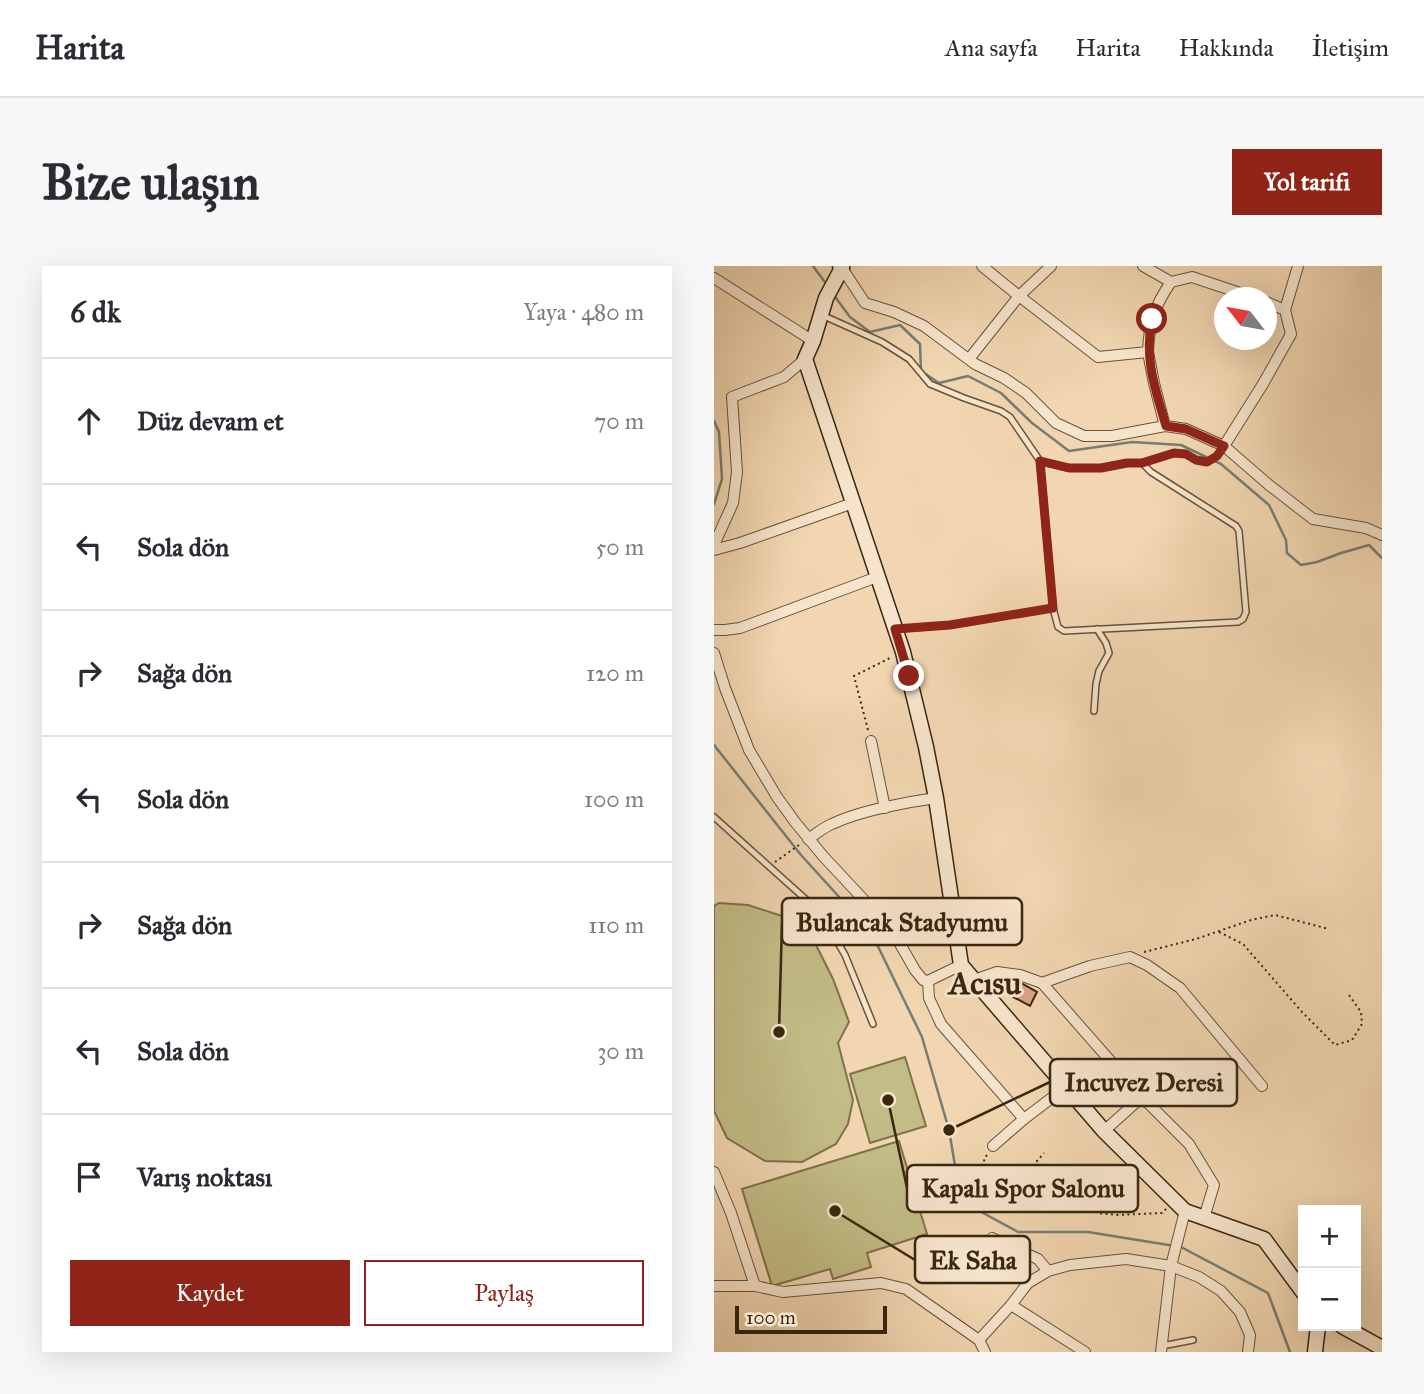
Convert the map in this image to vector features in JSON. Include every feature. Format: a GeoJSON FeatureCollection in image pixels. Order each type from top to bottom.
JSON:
{"type":"FeatureCollection","features":[{"type":"Feature","properties":{"kind":"street"},"geometry":{"type":"LineString","coordinates":[[982,266],[1098,357],[1148,352]]}},
{"type":"Feature","properties":{"kind":"street"},"geometry":{"type":"LineString","coordinates":[[969,359],[1019,296],[1051,266]]}},
{"type":"Feature","properties":{"kind":"street"},"geometry":{"type":"LineString","coordinates":[[1143,266],[1171,282]]}},
{"type":"Feature","properties":{"kind":"street"},"geometry":{"type":"LineString","coordinates":[[1224,446],[1291,334],[1285,310],[1298,266]]}},
{"type":"Feature","properties":{"kind":"street"},"geometry":{"type":"LineString","coordinates":[[714,545],[733,503],[737,472],[732,397],[784,377],[804,359],[813,341],[826,298],[841,267],[866,303],[924,326],[969,359],[1026,393],[1056,423],[1084,436],[1112,436],[1166,426],[1186,429],[1224,446],[1313,519],[1366,528],[1382,535]]}},
{"type":"Feature","properties":{"kind":"street"},"geometry":{"type":"LineString","coordinates":[[1166,426],[1148,352],[1152,319],[1159,299],[1171,282],[1192,277],[1222,287]]}},
{"type":"Feature","properties":{"kind":"street"},"geometry":{"type":"LineString","coordinates":[[714,278],[813,341]]}},
{"type":"Feature","properties":{"kind":"street"},"geometry":{"type":"LineString","coordinates":[[1277,307],[1285,310]]}},
{"type":"Feature","properties":{"kind":"street"},"geometry":{"type":"LineString","coordinates":[[804,359],[903,652],[936,798],[961,965],[1104,1131],[1185,1211],[1264,1239],[1298,1285]]}},
{"type":"Feature","properties":{"kind":"street"},"geometry":{"type":"LineString","coordinates":[[714,550],[853,503]]}},
{"type":"Feature","properties":{"kind":"street"},"geometry":{"type":"LineString","coordinates":[[714,630],[740,628],[877,577]]}},
{"type":"Feature","properties":{"kind":"street"},"geometry":{"type":"LineString","coordinates":[[714,653],[749,750],[806,840],[892,930],[923,980],[928,981],[961,965]]}},
{"type":"Feature","properties":{"kind":"street"},"geometry":{"type":"LineString","coordinates":[[871,741],[885,808]]}},
{"type":"Feature","properties":{"kind":"street"},"geometry":{"type":"LineString","coordinates":[[806,840],[832,823],[911,801],[936,798]]}},
{"type":"Feature","properties":{"kind":"street"},"geometry":{"type":"LineString","coordinates":[[1042,982],[1090,966],[1130,957],[1147,965],[1180,988],[1262,1086]]}},
{"type":"Feature","properties":{"kind":"street"},"geometry":{"type":"LineString","coordinates":[[974,980],[997,972],[1042,982],[1142,1097],[1189,1144],[1214,1185],[1204,1218]]}},
{"type":"Feature","properties":{"kind":"street"},"geometry":{"type":"LineString","coordinates":[[928,981],[929,998],[941,1024],[1024,1119]]}},
{"type":"Feature","properties":{"kind":"street"},"geometry":{"type":"LineString","coordinates":[[993,1146],[1066,1087]]}},
{"type":"Feature","properties":{"kind":"street"},"geometry":{"type":"LineString","coordinates":[[1104,1131],[1142,1097]]}},
{"type":"Feature","properties":{"kind":"street"},"geometry":{"type":"LineString","coordinates":[[714,1172],[732,1213],[755,1286]]}},
{"type":"Feature","properties":{"kind":"street"},"geometry":{"type":"LineString","coordinates":[[1161,1349],[1171,1266],[1185,1211]]}},
{"type":"Feature","properties":{"kind":"street"},"geometry":{"type":"LineString","coordinates":[[992,1238],[1038,1259],[1048,1271]]}},
{"type":"Feature","properties":{"kind":"street"},"geometry":{"type":"LineString","coordinates":[[979,1340],[1028,1283],[1048,1271],[1070,1265],[1126,1259],[1171,1266],[1199,1277],[1221,1290],[1240,1312],[1250,1335],[1248,1352]]}},
{"type":"Feature","properties":{"kind":"street"},"geometry":{"type":"LineString","coordinates":[[714,1286],[755,1286],[783,1292],[881,1283],[906,1289],[979,1340],[985,1352]]}},
{"type":"Feature","properties":{"kind":"street"},"geometry":{"type":"LineString","coordinates":[[1011,1305],[1085,1352]]}},
{"type":"Feature","properties":{"kind":"street"},"geometry":{"type":"LineString","coordinates":[[1315,1352],[1317,1331]]}},
{"type":"Feature","properties":{"kind":"street"},"geometry":{"type":"LineString","coordinates":[[1351,1331],[1382,1348]]}},
{"type":"Feature","properties":{"kind":"lane"},"geometry":{"type":"LineString","coordinates":[[821,315],[891,347],[909,359],[930,384],[1001,411],[1010,417],[1040,461],[1053,608],[1058,627],[1064,631],[1238,622],[1243,619],[1246,612],[1239,531],[1236,526],[1151,472],[1142,463]]}},
{"type":"Feature","properties":{"kind":"lane"},"geometry":{"type":"LineString","coordinates":[[1040,461],[1069,468],[1101,468],[1142,463],[1174,453],[1186,454],[1207,462],[1217,456],[1224,446]]}},
{"type":"Feature","properties":{"kind":"lane"},"geometry":{"type":"LineString","coordinates":[[895,629],[950,625],[1053,608]]}},
{"type":"Feature","properties":{"kind":"lane"},"geometry":{"type":"LineString","coordinates":[[1094,711],[1099,671],[1109,653],[1097,629]]}},
{"type":"Feature","properties":{"kind":"lane"},"geometry":{"type":"LineString","coordinates":[[714,817],[820,912],[845,955],[873,1024]]}},
{"type":"Feature","properties":{"kind":"lane"},"geometry":{"type":"LineString","coordinates":[[1161,1349],[1194,1340]]}},
{"type":"Feature","properties":{"kind":"path"},"geometry":{"type":"LineString","coordinates":[[871,741],[854,676],[903,652]]}},
{"type":"Feature","properties":{"kind":"path"},"geometry":{"type":"LineString","coordinates":[[779,860],[806,840]]}},
{"type":"Feature","properties":{"kind":"path"},"geometry":{"type":"LineString","coordinates":[[1130,957],[1275,915],[1329,929]]}},
{"type":"Feature","properties":{"kind":"path"},"geometry":{"type":"LineString","coordinates":[[1219,932],[1244,944],[1302,1012],[1335,1045],[1352,1040],[1362,1024],[1361,1012],[1349,995]]}},
{"type":"Feature","properties":{"kind":"path"},"geometry":{"type":"LineString","coordinates":[[993,1146],[984,1159],[986,1176],[997,1191],[1013,1192],[1021,1186],[1038,1182],[1053,1187],[1097,1213],[1119,1215],[1163,1213],[1174,1199]]}},
{"type":"Feature","properties":{"kind":"path"},"geometry":{"type":"LineString","coordinates":[[1021,1186],[1044,1153]]}},
{"type":"Feature","properties":{"kind":"shaded area"},"geometry":{"type":"Polygon","coordinates":[[[719,903],[748,905],[785,917],[814,941],[833,979],[849,1022],[838,1043],[853,1100],[848,1124],[836,1144],[802,1162],[765,1161],[727,1138],[714,1111],[714,906],[719,903]]]}},
{"type":"Feature","properties":{"kind":"shaded area"},"geometry":{"type":"Polygon","coordinates":[[[905,1057],[926,1126],[870,1143],[850,1074],[905,1057]]]}},
{"type":"Feature","properties":{"kind":"shaded area"},"geometry":{"type":"Polygon","coordinates":[[[899,1141],[927,1234],[867,1253],[871,1267],[833,1279],[830,1269],[772,1286],[742,1189],[899,1141]]]}},
{"type":"Feature","properties":{"kind":"building"},"geometry":{"type":"Polygon","coordinates":[[[1012,982],[1021,983],[1037,992],[1030,1006],[1006,993],[1012,982]]]}},
{"type":"Feature","properties":{"kind":"waterway"},"geometry":{"type":"LineString","coordinates":[[813,266],[827,285]]}},
{"type":"Feature","properties":{"kind":"waterway"},"geometry":{"type":"LineString","coordinates":[[833,294],[850,317],[870,332],[900,325],[920,344],[921,371],[939,383],[968,376],[1001,393],[1032,423],[1069,451],[1132,442],[1181,445],[1221,464],[1269,505],[1286,540],[1287,553],[1301,565],[1369,545],[1382,558]]}},
{"type":"Feature","properties":{"kind":"waterway"},"geometry":{"type":"LineString","coordinates":[[714,421],[719,432],[722,479],[714,504]]}},
{"type":"Feature","properties":{"kind":"waterway"},"geometry":{"type":"LineString","coordinates":[[714,745],[801,855],[871,932],[922,1037],[949,1130],[961,1201],[1018,1232],[1088,1232],[1181,1247],[1268,1293],[1290,1352]]}},
{"type":"Feature","properties":{"kind":"place","name":"Bulancak Stadyumu"},"geometry":{"type":"Point","coordinates":[779,1032]}},
{"type":"Feature","properties":{"kind":"place","name":"Kapalı Spor Salonu"},"geometry":{"type":"Point","coordinates":[888,1100]}},
{"type":"Feature","properties":{"kind":"place","name":"Incuvez Deresi"},"geometry":{"type":"Point","coordinates":[949,1130]}},
{"type":"Feature","properties":{"kind":"place","name":"Ek Saha"},"geometry":{"type":"Point","coordinates":[835,1211]}},
{"type":"Feature","properties":{"kind":"district","name":"Acısu"},"geometry":{"type":"Point","coordinates":[985,983]}},
{"type":"Feature","properties":{"kind":"route"},"geometry":{"type":"LineString","coordinates":[[909,676],[895,629],[950,625],[1053,608],[1040,461],[1069,468],[1101,468],[1142,463],[1174,453],[1186,454],[1207,462],[1217,456],[1224,446],[1186,429],[1166,426],[1148,352],[1152,319]]}}]}
